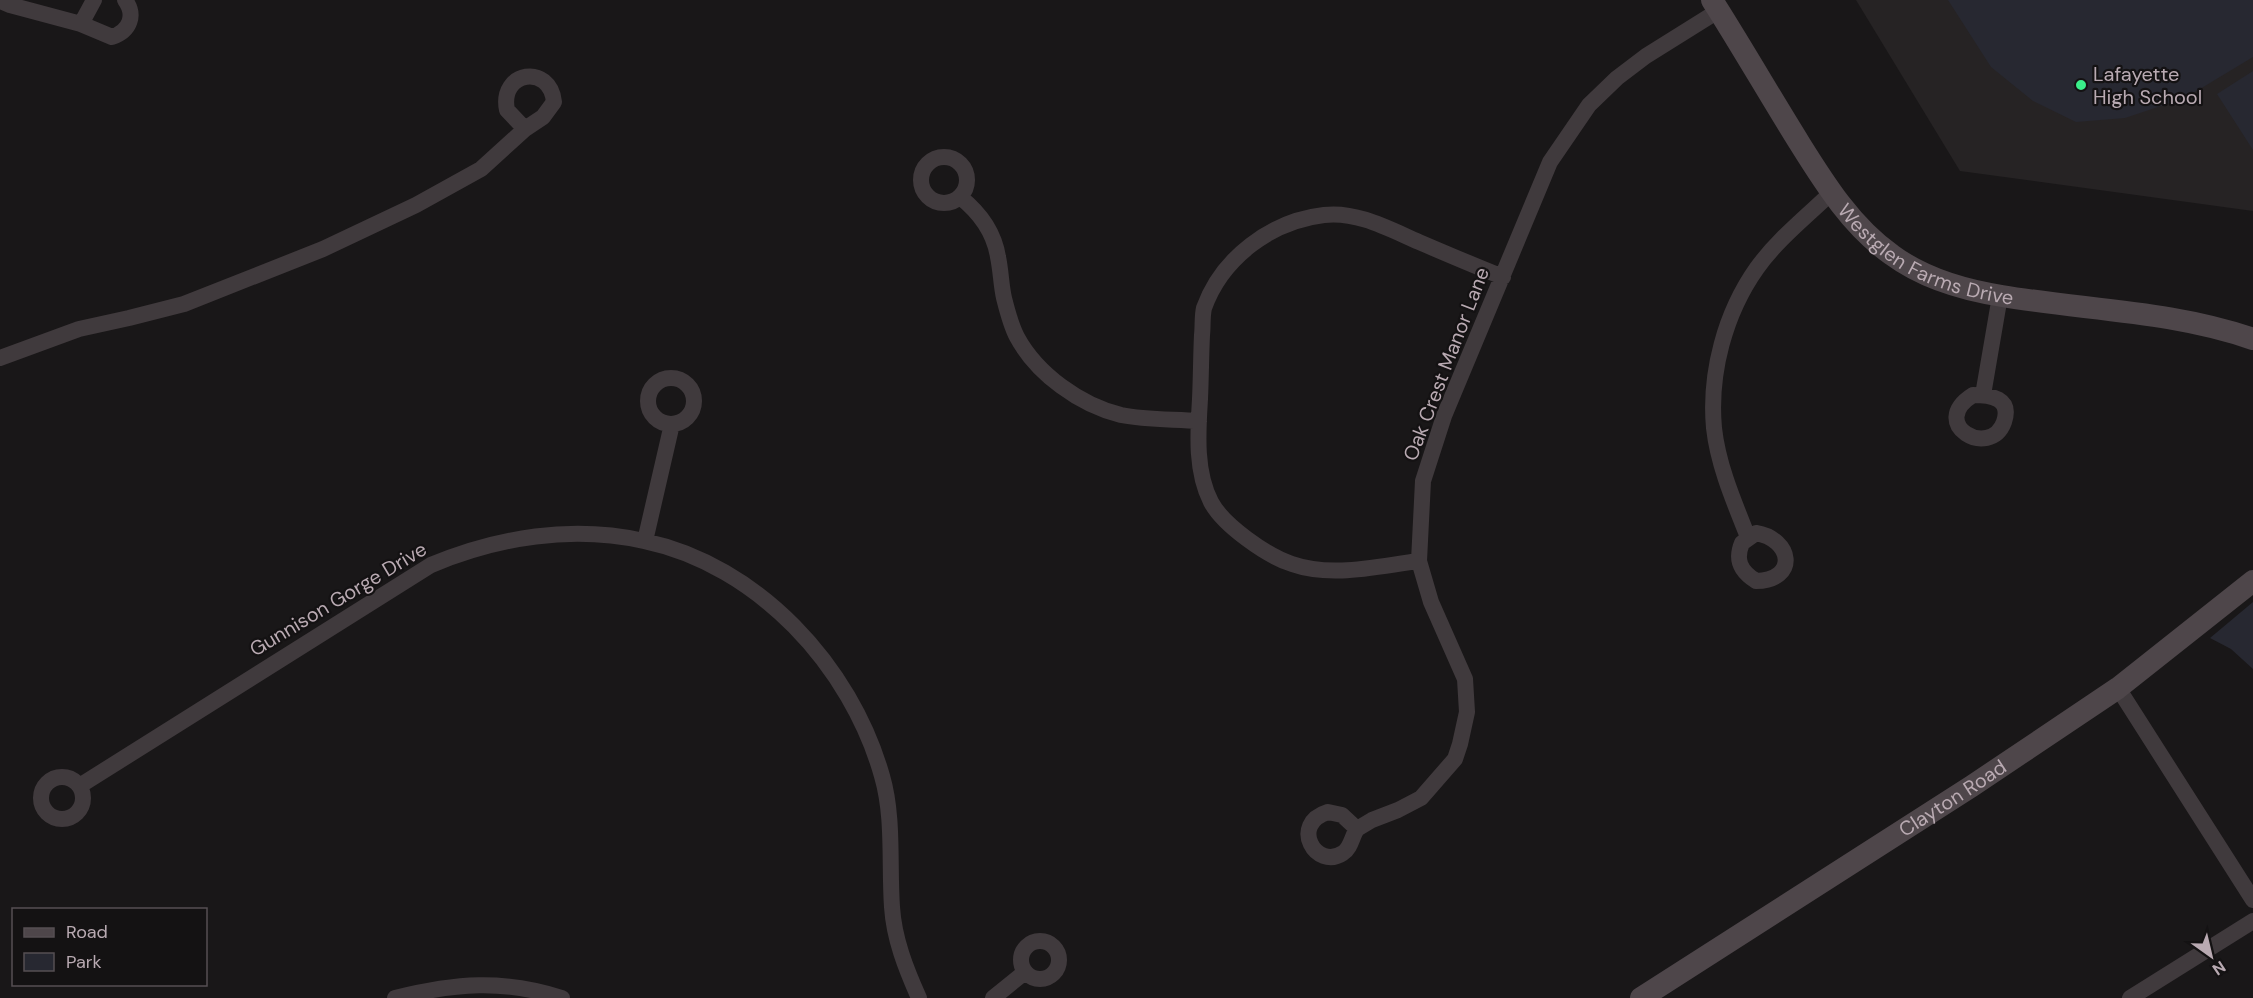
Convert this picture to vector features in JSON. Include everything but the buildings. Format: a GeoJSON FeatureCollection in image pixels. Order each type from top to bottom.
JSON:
{"type":"FeatureCollection","features":[{"type":"Feature","properties":{"kind":"main road","name":"Westglen Farms Drive"},"geometry":{"type":"LineString","coordinates":[[1715,5],[1831,194],[1891,255],[1917,271],[1960,287],[2000,296],[2177,320],[2253,339]]}},
{"type":"Feature","properties":{"kind":"main road","name":"Clayton Road"},"geometry":{"type":"LineString","coordinates":[[1641,998],[1972,786],[2118,688],[2253,581]]}},
{"type":"Feature","properties":{"kind":"street"},"geometry":{"type":"LineString","coordinates":[[81,24],[94,0]]}},
{"type":"Feature","properties":{"kind":"street"},"geometry":{"type":"LineString","coordinates":[[0,1],[10,6],[81,24],[112,37],[120,34],[129,24],[130,8],[125,0]]}},
{"type":"Feature","properties":{"kind":"street","name":"Oak Crest Manor Lane"},"geometry":{"type":"LineString","coordinates":[[1358,829],[1372,820],[1421,798],[1455,759],[1467,712],[1465,679],[1431,602],[1419,561],[1423,481],[1444,416],[1550,162],[1589,105],[1617,78],[1715,5]]}},
{"type":"Feature","properties":{"kind":"street"},"geometry":{"type":"LineString","coordinates":[[0,358],[79,328],[184,304],[323,249],[416,205],[481,169],[525,129],[543,117],[554,102],[553,93],[549,85],[534,76],[526,76],[510,85],[505,101],[507,110],[525,129]]}},
{"type":"Feature","properties":{"kind":"street"},"geometry":{"type":"LineString","coordinates":[[1748,537],[1722,464],[1714,428],[1714,392],[1718,357],[1727,324],[1740,296],[1758,267],[1784,238],[1831,194]]}},
{"type":"Feature","properties":{"kind":"street"},"geometry":{"type":"LineString","coordinates":[[960,197],[976,210],[987,227],[998,254],[1004,298],[1017,337],[1037,364],[1065,389],[1092,405],[1122,415],[1199,422]]}},
{"type":"Feature","properties":{"kind":"street"},"geometry":{"type":"LineString","coordinates":[[1419,561],[1324,571],[1292,564],[1268,553],[1241,534],[1214,507],[1203,485],[1199,422],[1203,310],[1217,281],[1238,255],[1265,235],[1296,221],[1326,214],[1364,218],[1503,277]]}},
{"type":"Feature","properties":{"kind":"street"},"geometry":{"type":"LineString","coordinates":[[1983,395],[2000,296]]}},
{"type":"Feature","properties":{"kind":"street"},"geometry":{"type":"LineString","coordinates":[[645,541],[672,424]]}},
{"type":"Feature","properties":{"kind":"street","name":"Gunnison Gorge Drive"},"geometry":{"type":"LineString","coordinates":[[81,785],[431,565],[485,545],[537,536],[573,534],[645,541],[691,557],[720,571],[771,604],[801,632],[828,666],[850,700],[871,742],[883,778],[890,847],[892,909],[897,940],[919,998]]}},
{"type":"Feature","properties":{"kind":"street"},"geometry":{"type":"LineString","coordinates":[[2118,688],[2253,900]]}},
{"type":"Feature","properties":{"kind":"street"},"geometry":{"type":"LineString","coordinates":[[2130,998],[2253,921]]}},
{"type":"Feature","properties":{"kind":"street"},"geometry":{"type":"LineString","coordinates":[[993,998],[1025,972]]}},
{"type":"Feature","properties":{"kind":"street"},"geometry":{"type":"LineString","coordinates":[[395,998],[426,990],[475,984],[502,984],[562,998]]}},
{"type":"Feature","properties":{"kind":"shaded area","name":"Lafayette High School"},"geometry":{"type":"Polygon","coordinates":[[[1856,0],[2253,0],[2253,211],[1960,171],[1856,0]]]}},
{"type":"Feature","properties":{"kind":"green space"},"geometry":{"type":"Polygon","coordinates":[[[1948,0],[2253,0],[2253,57],[2185,98],[2125,118],[2076,122],[2033,101],[1991,67],[1948,0]]]}},
{"type":"Feature","properties":{"kind":"green space"},"geometry":{"type":"Polygon","coordinates":[[[2253,71],[2253,150],[2217,94],[2253,71]]]}},
{"type":"Feature","properties":{"kind":"green space"},"geometry":{"type":"Polygon","coordinates":[[[2253,602],[2253,669],[2231,649],[2210,638],[2253,602]]]}},
{"type":"Feature","properties":{"kind":"place","name":"Lafayette High School"},"geometry":{"type":"Point","coordinates":[2081,85]}}]}
